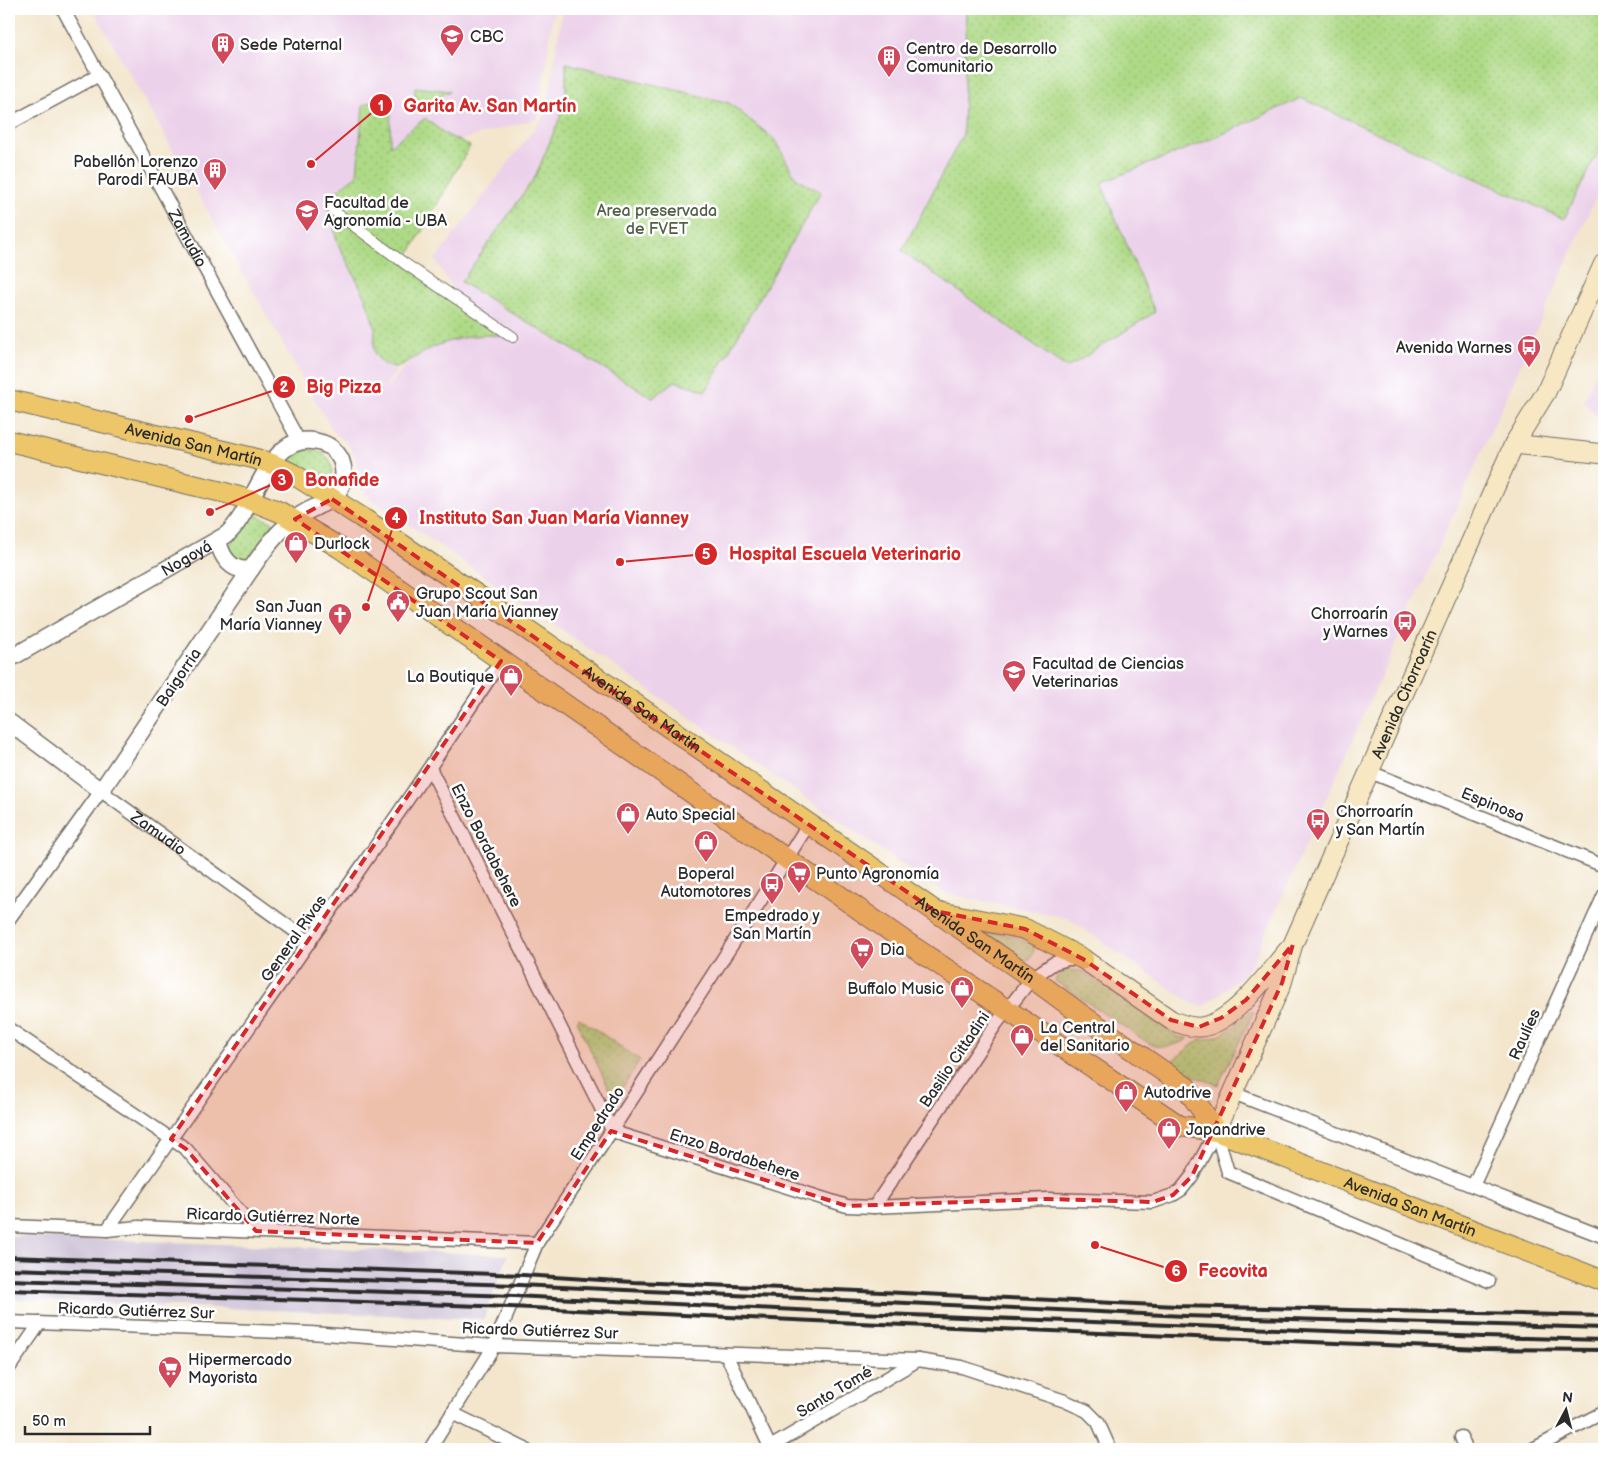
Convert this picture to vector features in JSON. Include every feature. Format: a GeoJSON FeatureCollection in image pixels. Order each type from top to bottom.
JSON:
{"type":"FeatureCollection","features":[{"type":"Feature","properties":{"kind":"main road","name":"Avenida Chorroarín"},"geometry":{"type":"LineString","coordinates":[[1216,1131],[1282,983],[1293,944],[1514,444],[1546,392],[1604,263]]}},
{"type":"Feature","properties":{"kind":"main road","name":"Avenida San Martín"},"geometry":{"type":"LineString","coordinates":[[9,400],[253,458],[272,464],[313,486],[486,601],[809,823],[1186,1087],[1216,1131]]}},
{"type":"Feature","properties":{"kind":"main road","name":"Avenida San Martín"},"geometry":{"type":"LineString","coordinates":[[9,441],[222,492],[250,500],[295,519],[340,548],[906,942],[1180,1126],[1216,1131],[1604,1281]]}},
{"type":"Feature","properties":{"kind":"main road"},"geometry":{"type":"LineString","coordinates":[[1514,444],[1604,454]]}},
{"type":"Feature","properties":{"kind":"main road"},"geometry":{"type":"LineString","coordinates":[[935,911],[1026,929],[1083,959],[1171,1020],[1186,1026],[1199,1027],[1209,1025],[1233,1011],[1246,1000],[1293,944]]}},
{"type":"Feature","properties":{"kind":"street","name":"Zamudio"},"geometry":{"type":"LineString","coordinates":[[64,9],[299,441]]}},
{"type":"Feature","properties":{"kind":"street"},"geometry":{"type":"LineString","coordinates":[[9,124],[99,75]]}},
{"type":"Feature","properties":{"kind":"street"},"geometry":{"type":"LineString","coordinates":[[331,209],[404,263],[512,337]]}},
{"type":"Feature","properties":{"kind":"street"},"geometry":{"type":"LineString","coordinates":[[299,441],[318,442],[333,448],[338,455],[343,464],[344,474],[340,488],[332,499]]}},
{"type":"Feature","properties":{"kind":"street","name":"Nogoyá"},"geometry":{"type":"LineString","coordinates":[[9,659],[218,540],[232,530],[279,454],[291,444],[299,441]]}},
{"type":"Feature","properties":{"kind":"street","name":"Baigorria"},"geometry":{"type":"LineString","coordinates":[[9,920],[101,791],[251,569],[276,536],[307,511],[332,499]]}},
{"type":"Feature","properties":{"kind":"street"},"geometry":{"type":"LineString","coordinates":[[218,540],[223,556],[228,563],[240,570],[251,569]]}},
{"type":"Feature","properties":{"kind":"street","name":"General Rivas"},"geometry":{"type":"LineString","coordinates":[[107,1230],[310,942],[501,661]]}},
{"type":"Feature","properties":{"kind":"street","name":"Zamudio"},"geometry":{"type":"LineString","coordinates":[[9,722],[310,942]]}},
{"type":"Feature","properties":{"kind":"street","name":"Enzo Bordabehere"},"geometry":{"type":"LineString","coordinates":[[430,768],[612,1130],[620,1134],[847,1206],[874,1207],[1047,1199],[1153,1202],[1181,1190],[1192,1176],[1216,1131]]}},
{"type":"Feature","properties":{"kind":"street","name":"Espinosa"},"geometry":{"type":"LineString","coordinates":[[1370,772],[1604,866]]}},
{"type":"Feature","properties":{"kind":"street","name":"Empedrado"},"geometry":{"type":"LineString","coordinates":[[430,1449],[494,1346],[537,1243],[612,1130],[809,823]]}},
{"type":"Feature","properties":{"kind":"street","name":"Raulíes"},"geometry":{"type":"LineString","coordinates":[[1472,1186],[1604,895]]}},
{"type":"Feature","properties":{"kind":"street","name":"Basilio Cittadini"},"geometry":{"type":"LineString","coordinates":[[874,1207],[996,1024],[1032,978],[1054,963],[1068,959],[1083,959]]}},
{"type":"Feature","properties":{"kind":"street"},"geometry":{"type":"LineString","coordinates":[[9,1029],[186,1150],[256,1232]]}},
{"type":"Feature","properties":{"kind":"street"},"geometry":{"type":"LineString","coordinates":[[1233,1093],[1604,1236]]}},
{"type":"Feature","properties":{"kind":"street","name":"Avenida San Martín"},"geometry":{"type":"LineString","coordinates":[[1216,1131],[1228,1172],[1489,1281]]}},
{"type":"Feature","properties":{"kind":"street","name":"Ricardo Gutiérrez Norte"},"geometry":{"type":"LineString","coordinates":[[9,1226],[107,1230],[139,1227],[537,1243]]}},
{"type":"Feature","properties":{"kind":"street","name":"Ricardo Gutiérrez Sur"},"geometry":{"type":"LineString","coordinates":[[9,1322],[310,1333],[494,1346],[918,1360],[962,1367],[1065,1401],[1087,1411],[1098,1422],[1110,1449]]}},
{"type":"Feature","properties":{"kind":"street"},"geometry":{"type":"LineString","coordinates":[[9,1368],[40,1323]]}},
{"type":"Feature","properties":{"kind":"street"},"geometry":{"type":"LineString","coordinates":[[726,1354],[770,1449]]}},
{"type":"Feature","properties":{"kind":"street","name":"Santo Tomé"},"geometry":{"type":"LineString","coordinates":[[770,1449],[918,1360]]}},
{"type":"Feature","properties":{"kind":"street"},"geometry":{"type":"LineString","coordinates":[[1533,1449],[1604,1412]]}},
{"type":"Feature","properties":{"kind":"street"},"geometry":{"type":"LineString","coordinates":[[452,1413],[525,1449]]}},
{"type":"Feature","properties":{"kind":"street"},"geometry":{"type":"LineString","coordinates":[[1460,1437],[1466,1449]]}},
{"type":"Feature","properties":{"kind":"highlighted area"},"geometry":{"type":"Polygon","coordinates":[[[332,499],[935,911],[1025,929],[1083,959],[1171,1020],[1199,1027],[1221,1018],[1246,1000],[1293,944],[1282,983],[1192,1176],[1173,1195],[1153,1202],[1047,1199],[847,1206],[611,1131],[537,1243],[256,1231],[186,1149],[171,1139],[501,661],[295,519],[332,499]]]}},
{"type":"Feature","properties":{"kind":"shaded area","name":"Facultad de Ciencias Veterinarias"},"geometry":{"type":"Polygon","coordinates":[[[93,9],[554,9],[538,118],[366,167],[412,344],[382,392],[463,304],[435,260],[547,112],[562,9],[1604,9],[1604,179],[1256,955],[1249,968],[1239,979],[1203,1006],[1193,1004],[1068,918],[944,893],[365,494],[355,458],[348,444],[334,432],[320,409],[93,9]]]}},
{"type":"Feature","properties":{"kind":"shaded area"},"geometry":{"type":"Polygon","coordinates":[[[1604,355],[1604,415],[1594,415],[1584,400],[1604,355]]]}},
{"type":"Feature","properties":{"kind":"shaded area"},"geometry":{"type":"Polygon","coordinates":[[[9,1236],[508,1255],[484,1319],[9,1299],[9,1236]]]}},
{"type":"Feature","properties":{"kind":"green space"},"geometry":{"type":"Polygon","coordinates":[[[966,9],[1604,9],[1604,141],[1564,219],[1301,98],[1216,137],[1101,183],[1155,312],[1067,368],[902,251],[963,134],[966,9]]]}},
{"type":"Feature","properties":{"kind":"green space","name":"Area preservada de FVET"},"geometry":{"type":"Polygon","coordinates":[[[566,63],[729,103],[774,139],[796,178],[821,192],[706,391],[675,381],[653,398],[461,282],[535,177],[566,103],[566,63]]]}},
{"type":"Feature","properties":{"kind":"green space"},"geometry":{"type":"Polygon","coordinates":[[[415,87],[450,91],[421,106],[415,99],[415,87]]]}},
{"type":"Feature","properties":{"kind":"green space"},"geometry":{"type":"Polygon","coordinates":[[[391,96],[390,146],[425,118],[445,134],[470,146],[404,263],[513,337],[471,336],[450,341],[433,347],[398,367],[383,364],[375,354],[375,327],[364,294],[337,242],[331,209],[331,195],[357,175],[363,105],[391,96]]]}},
{"type":"Feature","properties":{"kind":"green space"},"geometry":{"type":"Polygon","coordinates":[[[308,449],[323,454],[331,462],[332,474],[327,488],[283,463],[294,454],[308,449]]]}},
{"type":"Feature","properties":{"kind":"green space"},"geometry":{"type":"Polygon","coordinates":[[[254,514],[274,523],[245,562],[234,561],[228,548],[254,514]]]}},
{"type":"Feature","properties":{"kind":"green space"},"geometry":{"type":"Polygon","coordinates":[[[977,930],[1013,936],[1034,945],[1034,951],[1027,962],[977,930]]]}},
{"type":"Feature","properties":{"kind":"green space"},"geometry":{"type":"Polygon","coordinates":[[[1069,970],[1086,973],[1178,1037],[1188,1038],[1187,1040],[1168,1046],[1150,1044],[1055,981],[1060,973],[1069,970]]]}},
{"type":"Feature","properties":{"kind":"green space"},"geometry":{"type":"Polygon","coordinates":[[[1249,1011],[1254,1012],[1218,1085],[1191,1075],[1171,1062],[1200,1039],[1215,1037],[1228,1031],[1249,1011]]]}},
{"type":"Feature","properties":{"kind":"green space"},"geometry":{"type":"Polygon","coordinates":[[[579,1018],[640,1060],[624,1086],[611,1093],[577,1022],[579,1018]]]}},
{"type":"Feature","properties":{"kind":"railway"},"geometry":{"type":"LineString","coordinates":[[9,1257],[523,1275],[633,1282],[1177,1306],[1604,1316]]}},
{"type":"Feature","properties":{"kind":"railway"},"geometry":{"type":"LineString","coordinates":[[9,1269],[519,1285],[1185,1316],[1604,1328]]}},
{"type":"Feature","properties":{"kind":"railway"},"geometry":{"type":"LineString","coordinates":[[9,1280],[514,1296],[858,1313],[1604,1340]]}},
{"type":"Feature","properties":{"kind":"railway"},"geometry":{"type":"LineString","coordinates":[[9,1290],[510,1307],[1481,1349],[1604,1350]]}},
{"type":"Feature","properties":{"kind":"place","name":"CBC"},"geometry":{"type":"Point","coordinates":[452,57]}},
{"type":"Feature","properties":{"kind":"place","name":"Sede Paternal"},"geometry":{"type":"Point","coordinates":[223,65]}},
{"type":"Feature","properties":{"kind":"place","name":"Centro de Desarrollo Comunitario"},"geometry":{"type":"Point","coordinates":[889,78]}},
{"type":"Feature","properties":{"kind":"place","name":"Garita Av. San Martín"},"geometry":{"type":"Point","coordinates":[311,164]}},
{"type":"Feature","properties":{"kind":"place","name":"Pabellón Lorenzo Parodi FAUBA"},"geometry":{"type":"Point","coordinates":[215,191]}},
{"type":"Feature","properties":{"kind":"place","name":"Facultad de Agronomía - UBA"},"geometry":{"type":"Point","coordinates":[307,232]}},
{"type":"Feature","properties":{"kind":"place","name":"Avenida Warnes"},"geometry":{"type":"Point","coordinates":[1529,368]}},
{"type":"Feature","properties":{"kind":"place","name":"Big Pizza"},"geometry":{"type":"Point","coordinates":[189,419]}},
{"type":"Feature","properties":{"kind":"place","name":"Bonafide"},"geometry":{"type":"Point","coordinates":[210,512]}},
{"type":"Feature","properties":{"kind":"place","name":"Hospital Escuela Veterinario"},"geometry":{"type":"Point","coordinates":[620,562]}},
{"type":"Feature","properties":{"kind":"place","name":"Durlock"},"geometry":{"type":"Point","coordinates":[296,564]}},
{"type":"Feature","properties":{"kind":"place","name":"Instituto San Juan María Vianney"},"geometry":{"type":"Point","coordinates":[366,607]}},
{"type":"Feature","properties":{"kind":"place","name":"Grupo Scout San Juan María Vianney"},"geometry":{"type":"Point","coordinates":[398,623]}},
{"type":"Feature","properties":{"kind":"place","name":"San Juan María Vianney"},"geometry":{"type":"Point","coordinates":[340,636]}},
{"type":"Feature","properties":{"kind":"place","name":"Chorroarín y Warnes"},"geometry":{"type":"Point","coordinates":[1405,643]}},
{"type":"Feature","properties":{"kind":"place","name":"Facultad de Ciencias Veterinarias"},"geometry":{"type":"Point","coordinates":[1014,693]}},
{"type":"Feature","properties":{"kind":"place","name":"La Boutique"},"geometry":{"type":"Point","coordinates":[511,697]}},
{"type":"Feature","properties":{"kind":"place","name":"Auto Special"},"geometry":{"type":"Point","coordinates":[628,835]}},
{"type":"Feature","properties":{"kind":"place","name":"Chorroarín y San Martín"},"geometry":{"type":"Point","coordinates":[1318,841]}},
{"type":"Feature","properties":{"kind":"place","name":"Boperal Automotores"},"geometry":{"type":"Point","coordinates":[706,863]}},
{"type":"Feature","properties":{"kind":"place","name":"Punto Agronomía"},"geometry":{"type":"Point","coordinates":[799,894]}},
{"type":"Feature","properties":{"kind":"place","name":"Empedrado y San Martín"},"geometry":{"type":"Point","coordinates":[772,905]}},
{"type":"Feature","properties":{"kind":"place","name":"Dia"},"geometry":{"type":"Point","coordinates":[862,970]}},
{"type":"Feature","properties":{"kind":"place","name":"Buffalo Music"},"geometry":{"type":"Point","coordinates":[962,1009]}},
{"type":"Feature","properties":{"kind":"place","name":"La Central del Sanitario"},"geometry":{"type":"Point","coordinates":[1022,1057]}},
{"type":"Feature","properties":{"kind":"place","name":"Autodrive"},"geometry":{"type":"Point","coordinates":[1126,1113]}},
{"type":"Feature","properties":{"kind":"place","name":"Japandrive"},"geometry":{"type":"Point","coordinates":[1169,1150]}},
{"type":"Feature","properties":{"kind":"place","name":"Fecovita"},"geometry":{"type":"Point","coordinates":[1095,1245]}},
{"type":"Feature","properties":{"kind":"place","name":"Hipermercado Mayorista"},"geometry":{"type":"Point","coordinates":[170,1389]}}]}
